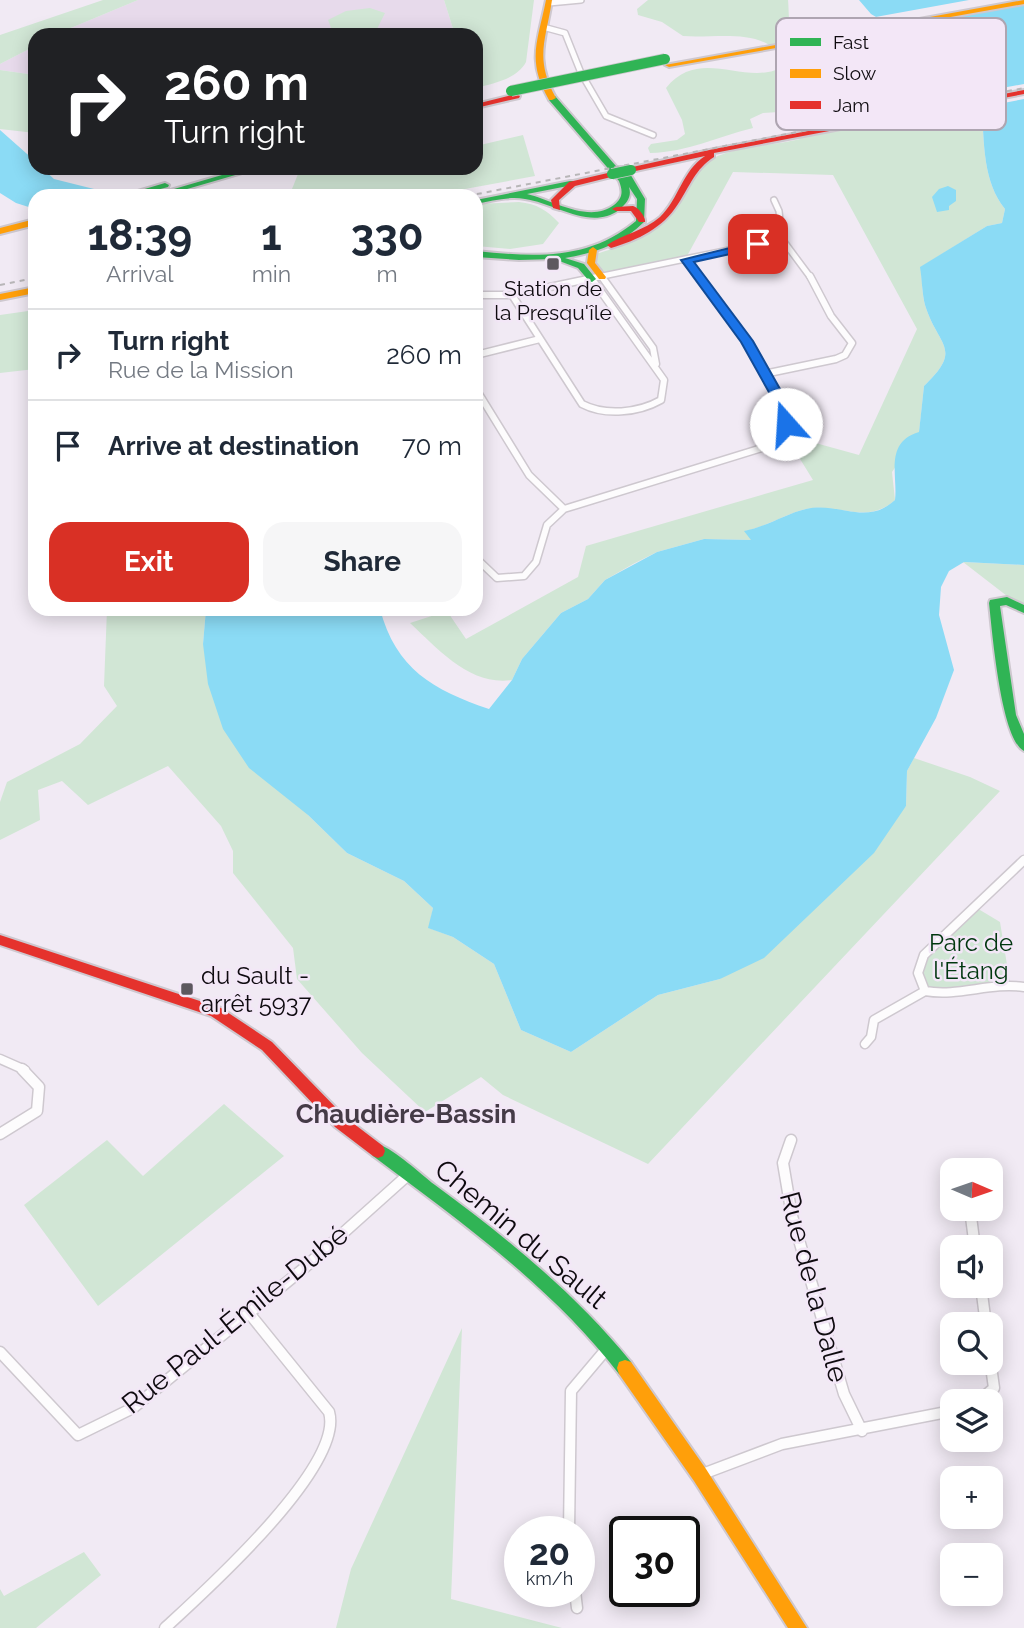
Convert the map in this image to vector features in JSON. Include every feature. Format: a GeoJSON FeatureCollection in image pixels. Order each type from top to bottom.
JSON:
{"type":"FeatureCollection","features":[{"type":"Feature","properties":{"kind":"main road"},"geometry":{"type":"LineString","coordinates":[[907,18],[1005,0]]}},
{"type":"Feature","properties":{"kind":"main road"},"geometry":{"type":"LineString","coordinates":[[549,2],[537,54],[543,76],[550,94],[565,115],[623,180],[627,195],[616,209]]}},
{"type":"Feature","properties":{"kind":"main road"},"geometry":{"type":"LineString","coordinates":[[929,18],[1024,2]]}},
{"type":"Feature","properties":{"kind":"main road"},"geometry":{"type":"LineString","coordinates":[[483,99],[776,42]]}},
{"type":"Feature","properties":{"kind":"main road"},"geometry":{"type":"LineString","coordinates":[[667,62],[776,44]]}},
{"type":"Feature","properties":{"kind":"main road"},"geometry":{"type":"LineString","coordinates":[[543,76],[634,182],[644,202],[642,220],[635,231],[611,245]]}},
{"type":"Feature","properties":{"kind":"main road"},"geometry":{"type":"LineString","coordinates":[[1006,95],[1024,92]]}},
{"type":"Feature","properties":{"kind":"main road"},"geometry":{"type":"LineString","coordinates":[[483,104],[513,93]]}},
{"type":"Feature","properties":{"kind":"main road"},"geometry":{"type":"LineString","coordinates":[[483,201],[823,130]]}},
{"type":"Feature","properties":{"kind":"main road"},"geometry":{"type":"LineString","coordinates":[[551,258],[593,250],[639,235],[663,220],[675,202],[690,169],[699,161],[740,146]]}},
{"type":"Feature","properties":{"kind":"main road"},"geometry":{"type":"LineString","coordinates":[[150,189],[199,175]]}},
{"type":"Feature","properties":{"kind":"main road"},"geometry":{"type":"LineString","coordinates":[[179,189],[230,175]]}},
{"type":"Feature","properties":{"kind":"main road"},"geometry":{"type":"LineString","coordinates":[[557,208],[555,197],[583,180]]}},
{"type":"Feature","properties":{"kind":"main road"},"geometry":{"type":"LineString","coordinates":[[511,195],[535,198],[557,208],[585,215],[633,208],[642,220]]}},
{"type":"Feature","properties":{"kind":"main road"},"geometry":{"type":"LineString","coordinates":[[1,236],[28,225]]}},
{"type":"Feature","properties":{"kind":"main road"},"geometry":{"type":"LineString","coordinates":[[1,236],[28,230]]}},
{"type":"Feature","properties":{"kind":"main road"},"geometry":{"type":"LineString","coordinates":[[593,250],[589,257],[597,278]]}},
{"type":"Feature","properties":{"kind":"main road"},"geometry":{"type":"LineString","coordinates":[[483,254],[551,258],[581,266],[597,278]]}},
{"type":"Feature","properties":{"kind":"main road"},"geometry":{"type":"LineString","coordinates":[[0,294],[28,289]]}},
{"type":"Feature","properties":{"kind":"main road"},"geometry":{"type":"LineString","coordinates":[[1024,609],[1007,601],[995,603],[1010,715],[1024,747]]}},
{"type":"Feature","properties":{"kind":"main road","name":"Chemin du Sault"},"geometry":{"type":"LineString","coordinates":[[0,940],[216,1012],[267,1046],[340,1122],[561,1296],[609,1346],[700,1475],[798,1628]]}},
{"type":"Feature","properties":{"kind":"street"},"geometry":{"type":"LineString","coordinates":[[549,2],[581,0]]}},
{"type":"Feature","properties":{"kind":"street"},"geometry":{"type":"LineString","coordinates":[[543,27],[565,33],[581,73],[606,116],[653,135]]}},
{"type":"Feature","properties":{"kind":"street"},"geometry":{"type":"LineString","coordinates":[[764,374],[836,359],[849,351],[852,343],[831,316],[807,271],[782,239],[779,211],[774,200]]}},
{"type":"Feature","properties":{"kind":"street"},"geometry":{"type":"LineString","coordinates":[[483,295],[512,295],[782,239]]}},
{"type":"Feature","properties":{"kind":"street"},"geometry":{"type":"LineString","coordinates":[[483,565],[497,578],[524,576],[536,562],[547,525],[564,509],[765,447],[783,434],[787,412],[731,317],[687,260]]}},
{"type":"Feature","properties":{"kind":"street"},"geometry":{"type":"LineString","coordinates":[[597,278],[642,350],[656,364]]}},
{"type":"Feature","properties":{"kind":"street"},"geometry":{"type":"LineString","coordinates":[[512,295],[582,404],[595,411],[613,412],[652,405],[661,400],[664,380],[656,364],[653,348],[597,278]]}},
{"type":"Feature","properties":{"kind":"street"},"geometry":{"type":"LineString","coordinates":[[483,353],[540,339]]}},
{"type":"Feature","properties":{"kind":"street"},"geometry":{"type":"LineString","coordinates":[[483,401],[528,475],[564,509]]}},
{"type":"Feature","properties":{"kind":"street"},"geometry":{"type":"LineString","coordinates":[[1024,860],[924,955],[916,967],[917,979],[925,991],[941,996],[997,984],[1024,987]]}},
{"type":"Feature","properties":{"kind":"street"},"geometry":{"type":"LineString","coordinates":[[865,1044],[871,1037],[874,1020],[925,991]]}},
{"type":"Feature","properties":{"kind":"street"},"geometry":{"type":"LineString","coordinates":[[0,1059],[24,1070],[39,1087],[37,1111],[0,1134]]}},
{"type":"Feature","properties":{"kind":"street","name":"Rue de la Dalle"},"geometry":{"type":"LineString","coordinates":[[791,1140],[783,1163],[792,1216],[844,1394],[862,1431]]}},
{"type":"Feature","properties":{"kind":"street","name":"Rue Paul-Émile-Dubé"},"geometry":{"type":"LineString","coordinates":[[0,1352],[78,1435],[134,1408],[250,1313],[409,1174]]}},
{"type":"Feature","properties":{"kind":"street"},"geometry":{"type":"LineString","coordinates":[[165,1628],[250,1545],[322,1457],[333,1425],[329,1412],[250,1313]]}},
{"type":"Feature","properties":{"kind":"street"},"geometry":{"type":"LineString","coordinates":[[569,1516],[570,1391],[609,1346]]}},
{"type":"Feature","properties":{"kind":"street"},"geometry":{"type":"LineString","coordinates":[[700,1475],[782,1444],[862,1431],[940,1414]]}},
{"type":"Feature","properties":{"kind":"shaded area"},"geometry":{"type":"Polygon","coordinates":[[[138,0],[444,0],[453,28],[71,28],[138,0]]]}},
{"type":"Feature","properties":{"kind":"shaded area"},"geometry":{"type":"Polygon","coordinates":[[[28,50],[28,74],[0,70],[0,64],[28,50]]]}},
{"type":"Feature","properties":{"kind":"green space"},"geometry":{"type":"Polygon","coordinates":[[[103,0],[138,0],[71,28],[28,28],[28,50],[0,64],[0,35],[103,0]]]}},
{"type":"Feature","properties":{"kind":"green space"},"geometry":{"type":"Polygon","coordinates":[[[444,0],[534,0],[526,62],[517,73],[504,80],[483,86],[483,28],[453,28],[444,0]]]}},
{"type":"Feature","properties":{"kind":"green space"},"geometry":{"type":"Polygon","coordinates":[[[648,0],[788,0],[789,18],[776,18],[776,50],[755,39],[683,36],[662,22],[638,15],[637,9],[648,0]]]}},
{"type":"Feature","properties":{"kind":"green space"},"geometry":{"type":"Polygon","coordinates":[[[370,8],[385,13],[378,28],[331,28],[328,20],[346,11],[370,8]]]}},
{"type":"Feature","properties":{"kind":"green space"},"geometry":{"type":"Polygon","coordinates":[[[709,68],[756,73],[776,69],[776,112],[763,113],[750,119],[753,128],[690,147],[650,153],[648,148],[651,144],[677,140],[685,134],[682,120],[666,88],[680,75],[694,69],[709,68]]]}},
{"type":"Feature","properties":{"kind":"green space"},"geometry":{"type":"Polygon","coordinates":[[[0,70],[28,74],[28,132],[0,129],[0,70]]]}},
{"type":"Feature","properties":{"kind":"green space"},"geometry":{"type":"Polygon","coordinates":[[[796,130],[983,130],[992,187],[1005,209],[1002,223],[987,226],[921,267],[925,305],[945,355],[943,363],[924,386],[919,433],[892,472],[895,500],[884,508],[873,511],[806,509],[745,531],[752,540],[704,539],[657,552],[605,580],[588,599],[561,613],[522,659],[512,680],[482,677],[456,664],[410,623],[432,616],[450,616],[466,639],[578,577],[586,546],[813,480],[797,454],[781,446],[790,436],[859,455],[917,329],[833,175],[733,172],[687,256],[605,272],[593,262],[596,254],[632,242],[656,228],[691,178],[712,159],[736,150],[800,139],[796,130]]]}},
{"type":"Feature","properties":{"kind":"green space"},"geometry":{"type":"Polygon","coordinates":[[[523,135],[535,176],[465,189],[292,189],[298,175],[483,175],[483,144],[523,135]]]}},
{"type":"Feature","properties":{"kind":"green space"},"geometry":{"type":"Polygon","coordinates":[[[483,204],[531,204],[541,208],[559,223],[543,244],[510,249],[483,247],[483,204]]]}},
{"type":"Feature","properties":{"kind":"green space"},"geometry":{"type":"Polygon","coordinates":[[[28,311],[28,370],[0,373],[0,315],[28,311]]]}},
{"type":"Feature","properties":{"kind":"green space"},"geometry":{"type":"Polygon","coordinates":[[[963,562],[1024,565],[1024,609],[963,562]]]}},
{"type":"Feature","properties":{"kind":"green space"},"geometry":{"type":"Polygon","coordinates":[[[107,616],[205,616],[203,644],[308,815],[347,853],[404,881],[433,908],[429,928],[453,937],[494,964],[521,1030],[571,1052],[658,995],[720,979],[906,806],[907,771],[914,758],[970,777],[1000,791],[648,1164],[503,1095],[481,1077],[425,1112],[362,1053],[297,979],[293,948],[233,873],[233,851],[221,826],[168,766],[88,805],[62,781],[38,790],[40,820],[0,840],[0,802],[7,782],[80,744],[117,706],[104,686],[107,616]]]}},
{"type":"Feature","properties":{"kind":"green space","name":"Parc de l'Étang"},"geometry":{"type":"Polygon","coordinates":[[[975,907],[1000,922],[1010,983],[925,991],[917,979],[924,955],[975,907]]]}},
{"type":"Feature","properties":{"kind":"green space"},"geometry":{"type":"Polygon","coordinates":[[[224,1104],[284,1156],[98,1306],[24,1205],[107,1140],[143,1176],[224,1104]]]}},
{"type":"Feature","properties":{"kind":"green space"},"geometry":{"type":"Polygon","coordinates":[[[462,1328],[451,1599],[562,1628],[336,1628],[351,1569],[462,1328]]]}},
{"type":"Feature","properties":{"kind":"green space"},"geometry":{"type":"Polygon","coordinates":[[[84,1552],[101,1575],[36,1628],[0,1628],[0,1589],[4,1596],[84,1552]]]}},
{"type":"Feature","properties":{"kind":"water"},"geometry":{"type":"Polygon","coordinates":[[[859,0],[1024,0],[1024,565],[964,562],[949,571],[941,587],[939,615],[954,670],[936,718],[907,771],[906,806],[874,853],[764,958],[720,979],[658,995],[571,1052],[521,1030],[494,964],[453,937],[428,928],[433,908],[404,881],[347,853],[308,815],[249,768],[223,729],[208,684],[203,644],[205,616],[382,616],[396,647],[420,674],[451,694],[489,709],[512,680],[522,659],[561,613],[588,599],[605,580],[657,552],[704,539],[751,540],[744,531],[806,509],[818,507],[873,512],[895,500],[897,452],[901,443],[919,432],[924,386],[943,363],[945,355],[925,305],[920,267],[987,226],[1002,223],[1005,209],[992,187],[983,130],[1006,130],[1006,18],[878,18],[859,0]]]}},
{"type":"Feature","properties":{"kind":"water"},"geometry":{"type":"Polygon","coordinates":[[[0,130],[28,155],[28,175],[50,175],[54,179],[94,189],[28,189],[28,207],[0,193],[0,130]]]}},
{"type":"Feature","properties":{"kind":"water"},"geometry":{"type":"Polygon","coordinates":[[[948,186],[956,190],[956,201],[949,206],[949,210],[937,212],[932,197],[939,189],[948,186]]]}},
{"type":"Feature","properties":{"kind":"pier"},"geometry":{"type":"Polygon","coordinates":[[[969,0],[1024,0],[936,18],[870,18],[969,0]]]}},
{"type":"Feature","properties":{"kind":"pier"},"geometry":{"type":"Polygon","coordinates":[[[1024,84],[1024,99],[1006,102],[1006,87],[1024,84]]]}},
{"type":"Feature","properties":{"kind":"railway"},"geometry":{"type":"LineString","coordinates":[[1006,91],[1024,88]]}},
{"type":"Feature","properties":{"kind":"railway"},"geometry":{"type":"LineString","coordinates":[[483,193],[807,130]]}},
{"type":"Feature","properties":{"kind":"railway"},"geometry":{"type":"LineString","coordinates":[[0,285],[28,279]]}},
{"type":"Feature","properties":{"kind":"traffic: fast"},"geometry":{"type":"LineString","coordinates":[[511,91],[665,59]]}},
{"type":"Feature","properties":{"kind":"traffic: fast"},"geometry":{"type":"LineString","coordinates":[[483,201],[524,196],[587,215],[611,212],[624,201],[626,187],[623,180],[552,98]]}},
{"type":"Feature","properties":{"kind":"traffic: fast"},"geometry":{"type":"LineString","coordinates":[[483,254],[541,258],[563,256],[605,246],[623,236],[640,222],[641,199],[623,169]]}},
{"type":"Feature","properties":{"kind":"traffic: fast"},"geometry":{"type":"LineString","coordinates":[[612,174],[631,170]]}},
{"type":"Feature","properties":{"kind":"traffic: fast"},"geometry":{"type":"LineString","coordinates":[[179,189],[230,175]]}},
{"type":"Feature","properties":{"kind":"traffic: fast"},"geometry":{"type":"LineString","coordinates":[[511,195],[570,183]]}},
{"type":"Feature","properties":{"kind":"traffic: fast"},"geometry":{"type":"LineString","coordinates":[[150,189],[165,185]]}},
{"type":"Feature","properties":{"kind":"traffic: fast"},"geometry":{"type":"LineString","coordinates":[[558,259],[581,266],[592,279]]}},
{"type":"Feature","properties":{"kind":"traffic: fast"},"geometry":{"type":"LineString","coordinates":[[1024,609],[1007,601],[994,603],[1010,715],[1024,747]]}},
{"type":"Feature","properties":{"kind":"traffic: fast"},"geometry":{"type":"LineString","coordinates":[[378,1151],[542,1279],[601,1337],[625,1368]]}},
{"type":"Feature","properties":{"kind":"traffic: slow"},"geometry":{"type":"LineString","coordinates":[[549,0],[538,60],[544,84],[552,98]]}},
{"type":"Feature","properties":{"kind":"traffic: slow"},"geometry":{"type":"LineString","coordinates":[[934,18],[1024,2]]}},
{"type":"Feature","properties":{"kind":"traffic: slow"},"geometry":{"type":"LineString","coordinates":[[669,65],[776,46]]}},
{"type":"Feature","properties":{"kind":"traffic: slow"},"geometry":{"type":"LineString","coordinates":[[0,231],[28,224]]}},
{"type":"Feature","properties":{"kind":"traffic: slow"},"geometry":{"type":"LineString","coordinates":[[593,250],[591,263],[602,277]]}},
{"type":"Feature","properties":{"kind":"traffic: slow"},"geometry":{"type":"LineString","coordinates":[[0,297],[28,291]]}},
{"type":"Feature","properties":{"kind":"traffic: slow"},"geometry":{"type":"LineString","coordinates":[[625,1368],[700,1475],[798,1628]]}},
{"type":"Feature","properties":{"kind":"traffic: jam"},"geometry":{"type":"LineString","coordinates":[[1006,95],[1024,92]]}},
{"type":"Feature","properties":{"kind":"traffic: jam"},"geometry":{"type":"LineString","coordinates":[[483,104],[516,96]]}},
{"type":"Feature","properties":{"kind":"traffic: jam"},"geometry":{"type":"LineString","coordinates":[[631,170],[824,130]]}},
{"type":"Feature","properties":{"kind":"traffic: jam"},"geometry":{"type":"LineString","coordinates":[[611,245],[639,235],[663,219],[693,170],[711,155]]}},
{"type":"Feature","properties":{"kind":"traffic: jam"},"geometry":{"type":"LineString","coordinates":[[557,208],[555,200],[572,184],[612,174]]}},
{"type":"Feature","properties":{"kind":"traffic: jam"},"geometry":{"type":"LineString","coordinates":[[616,209],[633,208],[642,220]]}},
{"type":"Feature","properties":{"kind":"traffic: jam"},"geometry":{"type":"LineString","coordinates":[[0,940],[216,1012],[267,1046],[340,1122],[378,1151]]}},
{"type":"Feature","properties":{"kind":"place","name":"Station de la Presqu'île"},"geometry":{"type":"Point","coordinates":[553,264]}},
{"type":"Feature","properties":{"kind":"place","name":"du Sault - arrêt 5937"},"geometry":{"type":"Point","coordinates":[187,989]}},
{"type":"Feature","properties":{"kind":"district","name":"Chaudière-Bassin"},"geometry":{"type":"Point","coordinates":[406,1114]}},
{"type":"Feature","properties":{"kind":"route"},"geometry":{"type":"LineString","coordinates":[[758,244],[687,260],[747,341],[787,412],[786,424]]}}]}
